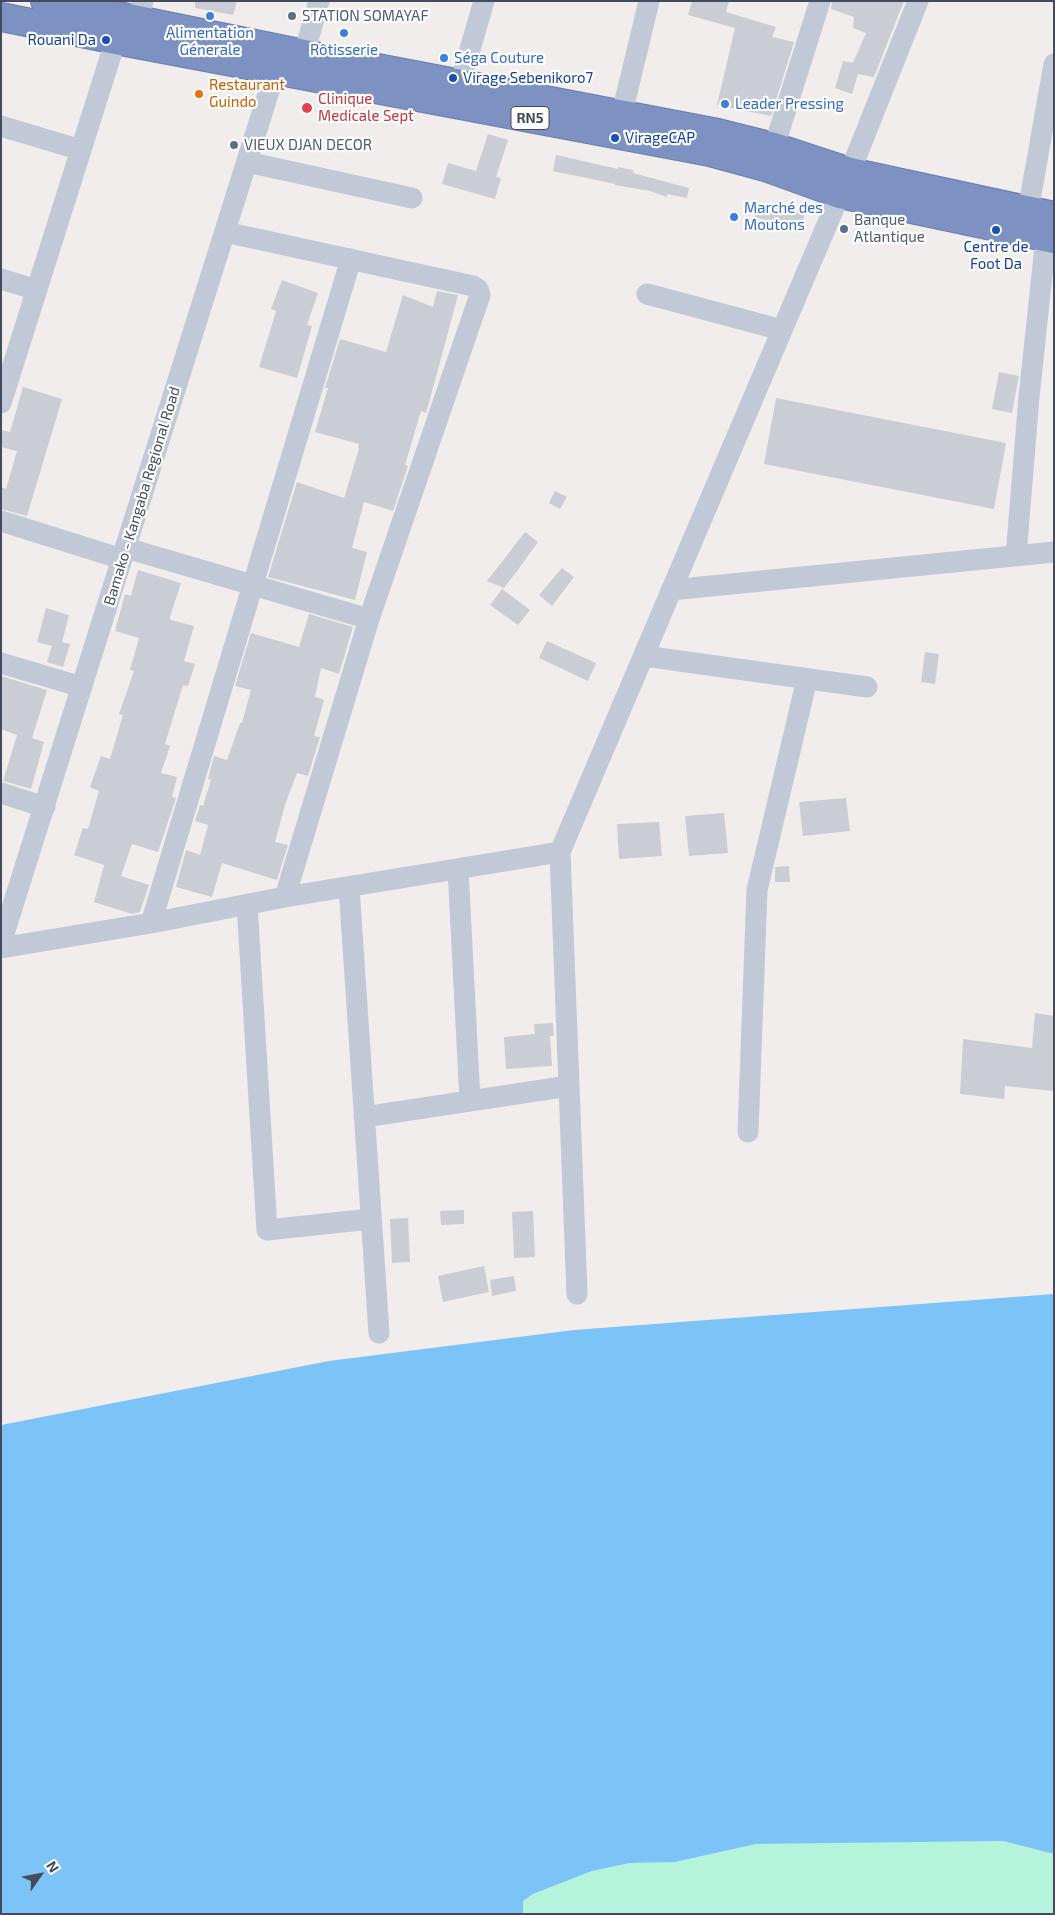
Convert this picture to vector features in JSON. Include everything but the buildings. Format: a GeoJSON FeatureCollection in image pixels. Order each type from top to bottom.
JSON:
{"type":"FeatureCollection","features":[{"type":"Feature","properties":{"kind":"highway","name":"RN5"},"geometry":{"type":"LineString","coordinates":[[45,1],[132,26],[619,125],[718,133],[774,146],[845,183],[1028,211],[1051,231]]}},
{"type":"Feature","properties":{"kind":"highway","name":"RN5"},"geometry":{"type":"LineString","coordinates":[[1,16],[132,26]]}},
{"type":"Feature","properties":{"kind":"highway","name":"RN5"},"geometry":{"type":"LineString","coordinates":[[287,58],[460,84],[619,125],[765,167],[845,183],[1051,231]]}},
{"type":"Feature","properties":{"kind":"street","name":"Bamako - Kangaba Regional Road"},"geometry":{"type":"LineString","coordinates":[[1,943],[247,162],[287,58],[319,1]]}},
{"type":"Feature","properties":{"kind":"street"},"geometry":{"type":"LineString","coordinates":[[460,84],[484,1]]}},
{"type":"Feature","properties":{"kind":"street"},"geometry":{"type":"LineString","coordinates":[[619,125],[649,1]]}},
{"type":"Feature","properties":{"kind":"street"},"geometry":{"type":"LineString","coordinates":[[774,146],[820,1]]}},
{"type":"Feature","properties":{"kind":"street"},"geometry":{"type":"LineString","coordinates":[[576,1294],[560,852],[845,183],[918,1]]}},
{"type":"Feature","properties":{"kind":"street"},"geometry":{"type":"LineString","coordinates":[[1,403],[81,150],[132,26]]}},
{"type":"Feature","properties":{"kind":"street"},"geometry":{"type":"LineString","coordinates":[[1028,211],[1054,64]]}},
{"type":"Feature","properties":{"kind":"street"},"geometry":{"type":"LineString","coordinates":[[1,126],[81,150]]}},
{"type":"Feature","properties":{"kind":"street"},"geometry":{"type":"LineString","coordinates":[[247,162],[412,198]]}},
{"type":"Feature","properties":{"kind":"street"},"geometry":{"type":"LineString","coordinates":[[1016,556],[1029,397],[1051,231]]}},
{"type":"Feature","properties":{"kind":"street"},"geometry":{"type":"LineString","coordinates":[[225,232],[473,286],[478,289],[480,295],[369,619],[285,897]]}},
{"type":"Feature","properties":{"kind":"street"},"geometry":{"type":"LineString","coordinates":[[151,923],[351,260]]}},
{"type":"Feature","properties":{"kind":"street"},"geometry":{"type":"LineString","coordinates":[[1,279],[37,290]]}},
{"type":"Feature","properties":{"kind":"street"},"geometry":{"type":"LineString","coordinates":[[647,294],[782,330]]}},
{"type":"Feature","properties":{"kind":"street"},"geometry":{"type":"LineString","coordinates":[[1,521],[124,554],[253,585],[369,619]]}},
{"type":"Feature","properties":{"kind":"street"},"geometry":{"type":"LineString","coordinates":[[671,590],[1054,552]]}},
{"type":"Feature","properties":{"kind":"street"},"geometry":{"type":"LineString","coordinates":[[644,656],[867,687]]}},
{"type":"Feature","properties":{"kind":"street"},"geometry":{"type":"LineString","coordinates":[[1,663],[82,687]]}},
{"type":"Feature","properties":{"kind":"street"},"geometry":{"type":"LineString","coordinates":[[748,1132],[757,890],[807,679]]}},
{"type":"Feature","properties":{"kind":"street"},"geometry":{"type":"LineString","coordinates":[[1,794],[45,807]]}},
{"type":"Feature","properties":{"kind":"street"},"geometry":{"type":"LineString","coordinates":[[1,948],[151,923],[349,886],[560,852]]}},
{"type":"Feature","properties":{"kind":"street"},"geometry":{"type":"LineString","coordinates":[[458,869],[470,1101]]}},
{"type":"Feature","properties":{"kind":"street"},"geometry":{"type":"LineString","coordinates":[[349,886],[379,1333]]}},
{"type":"Feature","properties":{"kind":"street"},"geometry":{"type":"LineString","coordinates":[[247,904],[267,1230],[371,1219]]}},
{"type":"Feature","properties":{"kind":"street"},"geometry":{"type":"LineString","coordinates":[[364,1117],[569,1086]]}},
{"type":"Feature","properties":{"kind":"green space"},"geometry":{"type":"Polygon","coordinates":[[[1003,1841],[1054,1854],[1054,1914],[523,1914],[522,1910],[523,1901],[533,1894],[592,1871],[630,1863],[675,1862],[756,1844],[1003,1841]]]}},
{"type":"Feature","properties":{"kind":"water"},"geometry":{"type":"Polygon","coordinates":[[[1054,1294],[1054,1854],[1003,1841],[756,1844],[675,1862],[630,1863],[592,1871],[533,1894],[523,1901],[523,1914],[1,1914],[1,1425],[329,1361],[574,1330],[1054,1294]]]}},
{"type":"Feature","properties":{"kind":"place","name":"Alimentation Génerale"},"geometry":{"type":"Point","coordinates":[210,16]}},
{"type":"Feature","properties":{"kind":"place","name":"STATION SOMAYAF"},"geometry":{"type":"Point","coordinates":[292,16]}},
{"type":"Feature","properties":{"kind":"place","name":"Rôtisserie"},"geometry":{"type":"Point","coordinates":[344,33]}},
{"type":"Feature","properties":{"kind":"place","name":"Rouani Da"},"geometry":{"type":"Point","coordinates":[106,40]}},
{"type":"Feature","properties":{"kind":"place","name":"Séga Couture"},"geometry":{"type":"Point","coordinates":[444,58]}},
{"type":"Feature","properties":{"kind":"place","name":"Virage Sebenikoro7"},"geometry":{"type":"Point","coordinates":[453,78]}},
{"type":"Feature","properties":{"kind":"place","name":"Restaurant Guindo"},"geometry":{"type":"Point","coordinates":[199,94]}},
{"type":"Feature","properties":{"kind":"place","name":"Leader Pressing"},"geometry":{"type":"Point","coordinates":[725,104]}},
{"type":"Feature","properties":{"kind":"place","name":"Clinique Medicale Sept"},"geometry":{"type":"Point","coordinates":[307,108]}},
{"type":"Feature","properties":{"kind":"place","name":"VirageCAP"},"geometry":{"type":"Point","coordinates":[615,138]}},
{"type":"Feature","properties":{"kind":"place","name":"VIEUX DJAN DECOR"},"geometry":{"type":"Point","coordinates":[234,145]}},
{"type":"Feature","properties":{"kind":"place","name":"Marché des Moutons"},"geometry":{"type":"Point","coordinates":[734,217]}},
{"type":"Feature","properties":{"kind":"place","name":"Banque Atlantique"},"geometry":{"type":"Point","coordinates":[844,229]}},
{"type":"Feature","properties":{"kind":"place","name":"Centre de Foot Da"},"geometry":{"type":"Point","coordinates":[996,230]}}]}
